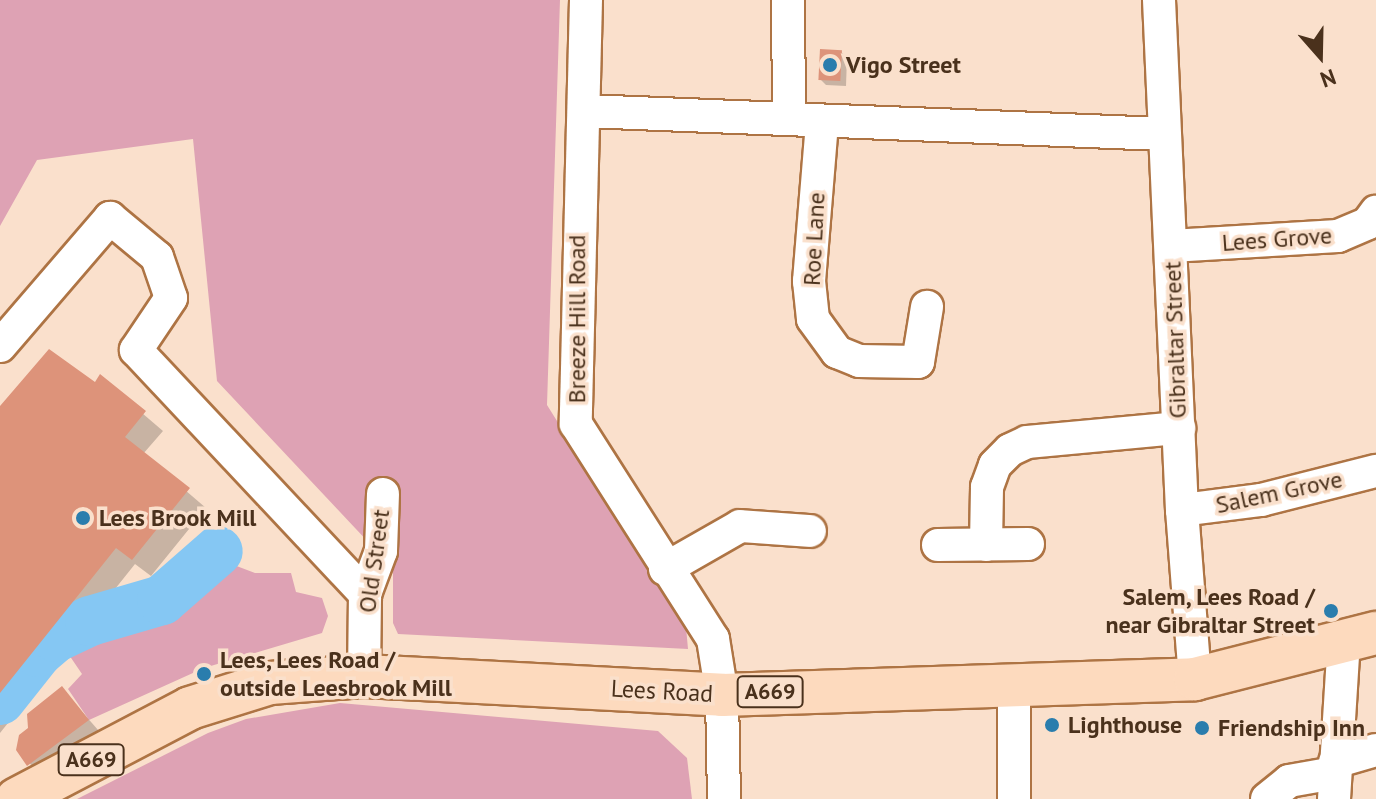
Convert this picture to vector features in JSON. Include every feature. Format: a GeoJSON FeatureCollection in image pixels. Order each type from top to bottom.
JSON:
{"type":"FeatureCollection","features":[{"type":"Feature","properties":{"kind":"main road","name":"Lees Road"},"geometry":{"type":"LineString","coordinates":[[17,799],[165,719],[218,697],[270,683],[364,676],[722,695],[1014,682],[1195,679],[1360,637]]}},
{"type":"Feature","properties":{"kind":"street","name":"Breeze Hill Road"},"geometry":{"type":"LineString","coordinates":[[586,0],[585,111],[577,218],[576,424],[665,569],[713,639],[722,695],[724,799]]}},
{"type":"Feature","properties":{"kind":"street"},"geometry":{"type":"LineString","coordinates":[[788,0],[789,117]]}},
{"type":"Feature","properties":{"kind":"street","name":"Gibraltar Street"},"geometry":{"type":"LineString","coordinates":[[1159,0],[1162,134],[1171,246],[1182,510],[1195,679]]}},
{"type":"Feature","properties":{"kind":"street"},"geometry":{"type":"LineString","coordinates":[[585,111],[789,117],[822,123],[1162,134]]}},
{"type":"Feature","properties":{"kind":"street","name":"Roe Lane"},"geometry":{"type":"LineString","coordinates":[[822,123],[809,281],[813,319],[837,352],[859,361],[922,376],[927,307]]}},
{"type":"Feature","properties":{"kind":"street","name":"Lees Grove"},"geometry":{"type":"LineString","coordinates":[[1171,246],[1338,236],[1368,223],[1376,212]]}},
{"type":"Feature","properties":{"kind":"street"},"geometry":{"type":"LineString","coordinates":[[0,346],[110,218],[157,257],[171,298],[136,350],[365,594]]}},
{"type":"Feature","properties":{"kind":"street"},"geometry":{"type":"LineString","coordinates":[[986,545],[987,487],[995,465],[1010,450],[1027,442],[1179,428]]}},
{"type":"Feature","properties":{"kind":"street","name":"Salem Grove"},"geometry":{"type":"LineString","coordinates":[[1182,510],[1261,500],[1376,471]]}},
{"type":"Feature","properties":{"kind":"street","name":"Old Street"},"geometry":{"type":"LineString","coordinates":[[364,676],[365,594],[381,551],[383,494]]}},
{"type":"Feature","properties":{"kind":"street"},"geometry":{"type":"LineString","coordinates":[[665,569],[740,526],[810,531]]}},
{"type":"Feature","properties":{"kind":"street"},"geometry":{"type":"LineString","coordinates":[[938,545],[1028,544]]}},
{"type":"Feature","properties":{"kind":"street"},"geometry":{"type":"LineString","coordinates":[[1334,778],[1360,637]]}},
{"type":"Feature","properties":{"kind":"street"},"geometry":{"type":"LineString","coordinates":[[1014,682],[1014,799]]}},
{"type":"Feature","properties":{"kind":"street"},"geometry":{"type":"LineString","coordinates":[[1267,799],[1289,781],[1334,778],[1376,750]]}},
{"type":"Feature","properties":{"kind":"shaded area"},"geometry":{"type":"Polygon","coordinates":[[[0,0],[560,0],[547,405],[686,627],[688,649],[398,634],[393,623],[393,543],[371,545],[217,381],[193,139],[37,160],[0,226],[0,0]]]}},
{"type":"Feature","properties":{"kind":"shaded area"},"geometry":{"type":"Polygon","coordinates":[[[226,562],[255,573],[291,573],[296,592],[322,598],[328,616],[322,633],[204,668],[89,720],[68,689],[82,674],[65,649],[106,624],[171,606],[226,562]]]}},
{"type":"Feature","properties":{"kind":"shaded area"},"geometry":{"type":"Polygon","coordinates":[[[340,703],[658,731],[687,758],[692,799],[77,799],[208,733],[246,719],[340,703]]]}},
{"type":"Feature","properties":{"kind":"building","name":"Vigo Street"},"geometry":{"type":"Polygon","coordinates":[[[820,49],[842,50],[840,81],[818,80],[820,49]]]}},
{"type":"Feature","properties":{"kind":"building","name":"Lees Brook Mill"},"geometry":{"type":"Polygon","coordinates":[[[49,349],[95,382],[100,374],[146,411],[125,437],[190,488],[132,560],[116,548],[0,693],[0,406],[49,349]]]}},
{"type":"Feature","properties":{"kind":"building"},"geometry":{"type":"Polygon","coordinates":[[[62,686],[89,720],[27,766],[16,750],[19,735],[28,728],[27,714],[62,686]]]}},
{"type":"Feature","properties":{"kind":"waterway"},"geometry":{"type":"LineString","coordinates":[[0,700],[38,652],[56,637],[90,621],[162,600],[218,551]]}},
{"type":"Feature","properties":{"kind":"place","name":"Vigo Street"},"geometry":{"type":"Point","coordinates":[830,65]}},
{"type":"Feature","properties":{"kind":"place","name":"Lees Brook Mill"},"geometry":{"type":"Point","coordinates":[83,518]}},
{"type":"Feature","properties":{"kind":"place","name":"Salem, Lees Road / near Gibraltar Street"},"geometry":{"type":"Point","coordinates":[1331,611]}},
{"type":"Feature","properties":{"kind":"place","name":"Lees, Lees Road / outside Leesbrook Mill"},"geometry":{"type":"Point","coordinates":[204,674]}},
{"type":"Feature","properties":{"kind":"place","name":"Lighthouse"},"geometry":{"type":"Point","coordinates":[1052,725]}},
{"type":"Feature","properties":{"kind":"place","name":"Friendship Inn"},"geometry":{"type":"Point","coordinates":[1202,728]}}]}
